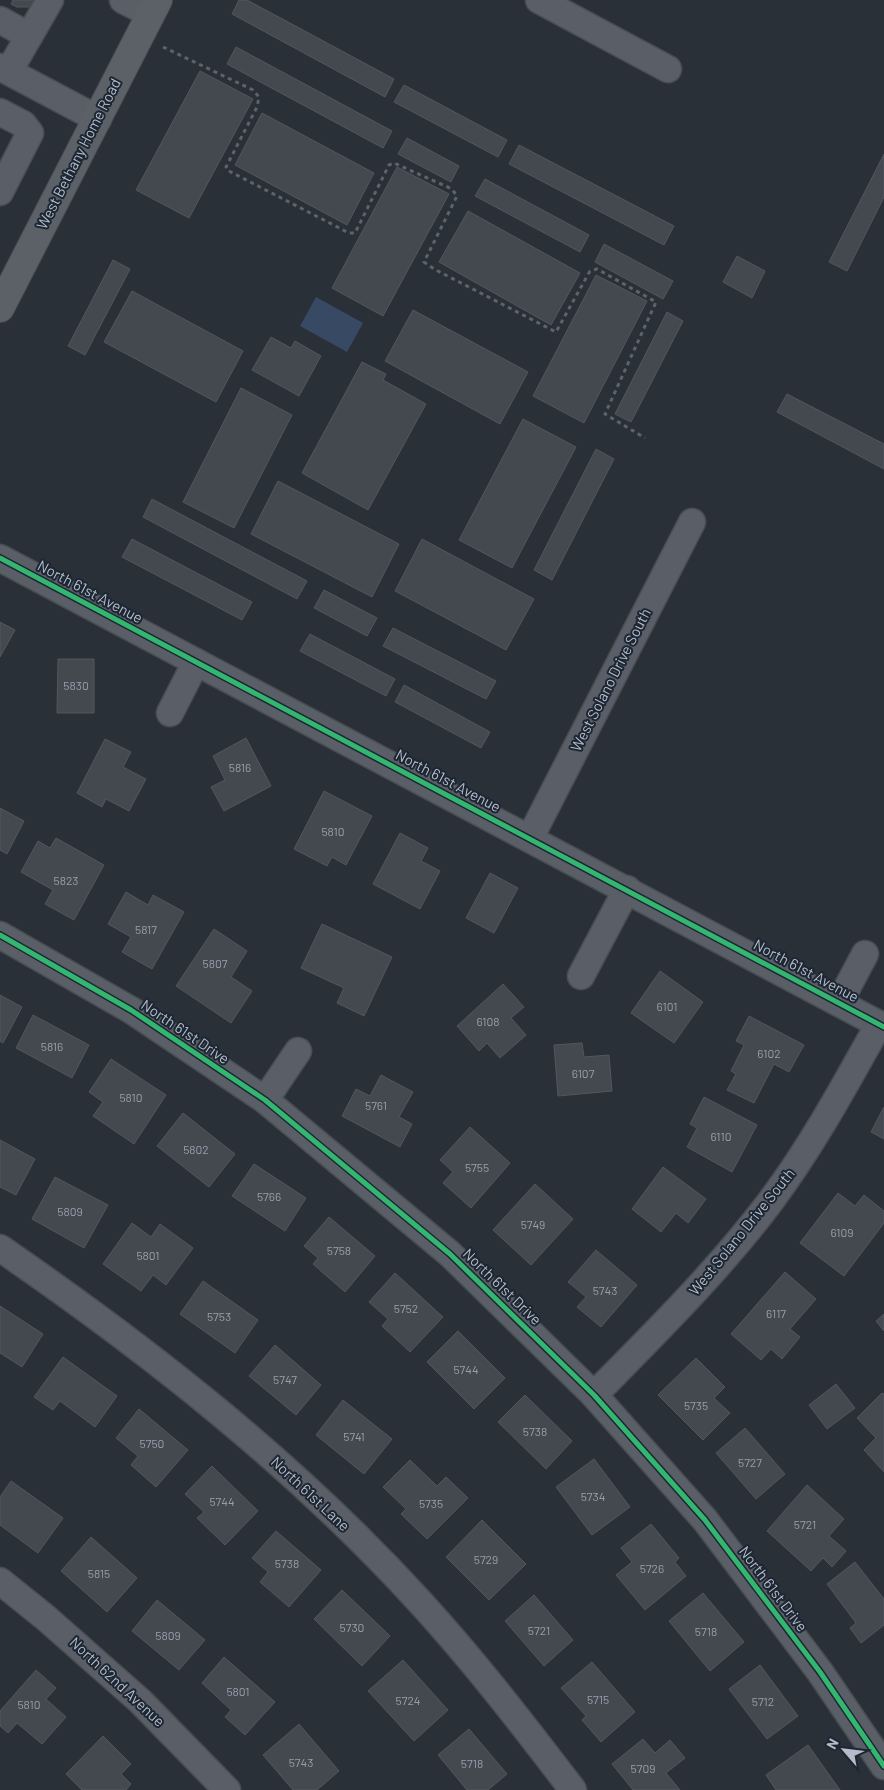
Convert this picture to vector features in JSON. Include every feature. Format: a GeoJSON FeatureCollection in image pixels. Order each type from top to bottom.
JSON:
{"type":"FeatureCollection","features":[{"type":"Feature","properties":{"kind":"main road","name":"West Bethany Home Road"},"geometry":{"type":"LineString","coordinates":[[0,308],[150,17]]}},
{"type":"Feature","properties":{"kind":"street"},"geometry":{"type":"LineString","coordinates":[[50,0],[29,36],[4,69],[98,119]]}},
{"type":"Feature","properties":{"kind":"street"},"geometry":{"type":"LineString","coordinates":[[122,0],[150,17]]}},
{"type":"Feature","properties":{"kind":"street"},"geometry":{"type":"LineString","coordinates":[[539,0],[668,69]]}},
{"type":"Feature","properties":{"kind":"street"},"geometry":{"type":"LineString","coordinates":[[0,20],[29,36]]}},
{"type":"Feature","properties":{"kind":"street"},"geometry":{"type":"LineString","coordinates":[[0,112],[24,124],[30,133],[0,192]]}},
{"type":"Feature","properties":{"kind":"street","name":"West Solano Drive South"},"geometry":{"type":"LineString","coordinates":[[530,838],[692,522]]}},
{"type":"Feature","properties":{"kind":"street","name":"North 61st Avenue"},"geometry":{"type":"LineString","coordinates":[[0,558],[881,1025]]}},
{"type":"Feature","properties":{"kind":"street"},"geometry":{"type":"LineString","coordinates":[[170,713],[196,662]]}},
{"type":"Feature","properties":{"kind":"street"},"geometry":{"type":"LineString","coordinates":[[581,976],[627,889]]}},
{"type":"Feature","properties":{"kind":"street","name":"North 61st Drive"},"geometry":{"type":"LineString","coordinates":[[0,935],[131,1010],[265,1100],[450,1254],[594,1395],[705,1520],[820,1672],[884,1766]]}},
{"type":"Feature","properties":{"kind":"street"},"geometry":{"type":"LineString","coordinates":[[839,1003],[865,954]]}},
{"type":"Feature","properties":{"kind":"street","name":"West Solano Drive South"},"geometry":{"type":"LineString","coordinates":[[594,1395],[681,1308],[769,1203],[825,1119],[881,1025]]}},
{"type":"Feature","properties":{"kind":"street"},"geometry":{"type":"LineString","coordinates":[[265,1100],[298,1051]]}},
{"type":"Feature","properties":{"kind":"street","name":"North 61st Lane"},"geometry":{"type":"LineString","coordinates":[[0,1248],[137,1345],[221,1413],[317,1498],[419,1600],[474,1662],[574,1790]]}},
{"type":"Feature","properties":{"kind":"street","name":"North 62nd Avenue"},"geometry":{"type":"LineString","coordinates":[[0,1581],[46,1618],[140,1701],[228,1790]]}},
{"type":"Feature","properties":{"kind":"path"},"geometry":{"type":"LineString","coordinates":[[150,17],[253,90],[259,97],[257,107],[226,167],[227,170],[349,233],[354,233],[389,165],[394,163],[452,189],[457,196],[424,262],[556,332],[590,271],[598,270],[656,302],[605,414],[645,438]]}},
{"type":"Feature","properties":{"kind":"water"},"geometry":{"type":"Polygon","coordinates":[[[316,297],[363,323],[347,352],[300,326],[316,297]]]}},
{"type":"Feature","properties":{"kind":"building"},"geometry":{"type":"Polygon","coordinates":[[[13,0],[35,0],[32,7],[17,7],[11,4],[13,0]]]}},
{"type":"Feature","properties":{"kind":"building"},"geometry":{"type":"Polygon","coordinates":[[[239,0],[247,0],[394,79],[385,97],[232,14],[239,0]]]}},
{"type":"Feature","properties":{"kind":"building"},"geometry":{"type":"Polygon","coordinates":[[[236,47],[392,131],[383,148],[227,64],[236,47]]]}},
{"type":"Feature","properties":{"kind":"building"},"geometry":{"type":"Polygon","coordinates":[[[200,71],[253,99],[189,218],[136,190],[200,71]]]}},
{"type":"Feature","properties":{"kind":"building"},"geometry":{"type":"Polygon","coordinates":[[[404,85],[507,140],[498,157],[394,102],[404,85]]]}},
{"type":"Feature","properties":{"kind":"building"},"geometry":{"type":"Polygon","coordinates":[[[262,113],[374,173],[347,225],[235,165],[262,113]]]}},
{"type":"Feature","properties":{"kind":"building"},"geometry":{"type":"Polygon","coordinates":[[[407,138],[459,166],[451,182],[398,154],[407,138]]]}},
{"type":"Feature","properties":{"kind":"building"},"geometry":{"type":"Polygon","coordinates":[[[519,145],[674,226],[664,245],[509,164],[519,145]]]}},
{"type":"Feature","properties":{"kind":"building"},"geometry":{"type":"Polygon","coordinates":[[[884,154],[884,197],[847,271],[829,262],[884,154]]]}},
{"type":"Feature","properties":{"kind":"building"},"geometry":{"type":"Polygon","coordinates":[[[397,167],[449,194],[383,316],[332,288],[397,167]]]}},
{"type":"Feature","properties":{"kind":"building"},"geometry":{"type":"Polygon","coordinates":[[[485,179],[589,235],[580,252],[475,196],[485,179]]]}},
{"type":"Feature","properties":{"kind":"building"},"geometry":{"type":"Polygon","coordinates":[[[468,211],[580,273],[551,325],[439,262],[468,211]]]}},
{"type":"Feature","properties":{"kind":"building"},"geometry":{"type":"Polygon","coordinates":[[[604,244],[673,281],[663,299],[595,262],[604,244]]]}},
{"type":"Feature","properties":{"kind":"building"},"geometry":{"type":"Polygon","coordinates":[[[737,256],[765,271],[752,298],[723,282],[737,256]]]}},
{"type":"Feature","properties":{"kind":"building"},"geometry":{"type":"Polygon","coordinates":[[[113,260],[130,269],[85,355],[68,346],[113,260]]]}},
{"type":"Feature","properties":{"kind":"building"},"geometry":{"type":"Polygon","coordinates":[[[596,275],[647,301],[584,423],[533,396],[596,275]]]}},
{"type":"Feature","properties":{"kind":"building"},"geometry":{"type":"Polygon","coordinates":[[[132,291],[243,351],[216,402],[104,342],[132,291]]]}},
{"type":"Feature","properties":{"kind":"building"},"geometry":{"type":"Polygon","coordinates":[[[413,310],[528,372],[500,424],[385,361],[413,310]]]}},
{"type":"Feature","properties":{"kind":"building"},"geometry":{"type":"Polygon","coordinates":[[[667,312],[683,321],[631,422],[615,414],[667,312]]]}},
{"type":"Feature","properties":{"kind":"building"},"geometry":{"type":"Polygon","coordinates":[[[271,337],[291,348],[295,341],[321,356],[299,396],[252,370],[271,337]]]}},
{"type":"Feature","properties":{"kind":"building"},"geometry":{"type":"Polygon","coordinates":[[[362,362],[386,374],[383,380],[426,404],[368,510],[302,473],[362,362]]]}},
{"type":"Feature","properties":{"kind":"building"},"geometry":{"type":"Polygon","coordinates":[[[241,388],[292,415],[234,528],[183,502],[241,388]]]}},
{"type":"Feature","properties":{"kind":"building"},"geometry":{"type":"Polygon","coordinates":[[[787,394],[884,444],[884,469],[777,412],[787,394]]]}},
{"type":"Feature","properties":{"kind":"building"},"geometry":{"type":"Polygon","coordinates":[[[523,419],[576,447],[512,568],[459,540],[523,419]]]}},
{"type":"Feature","properties":{"kind":"building"},"geometry":{"type":"Polygon","coordinates":[[[596,449],[614,459],[552,580],[534,570],[596,449]]]}},
{"type":"Feature","properties":{"kind":"building"},"geometry":{"type":"Polygon","coordinates":[[[278,481],[399,544],[372,597],[251,534],[278,481]]]}},
{"type":"Feature","properties":{"kind":"building"},"geometry":{"type":"Polygon","coordinates":[[[152,499],[307,581],[297,599],[143,517],[152,499]]]}},
{"type":"Feature","properties":{"kind":"building"},"geometry":{"type":"Polygon","coordinates":[[[132,539],[252,602],[242,620],[122,557],[132,539]]]}},
{"type":"Feature","properties":{"kind":"building"},"geometry":{"type":"Polygon","coordinates":[[[422,539],[534,599],[506,650],[395,591],[422,539]]]}},
{"type":"Feature","properties":{"kind":"building"},"geometry":{"type":"Polygon","coordinates":[[[324,590],[377,618],[367,636],[314,608],[324,590]]]}},
{"type":"Feature","properties":{"kind":"building"},"geometry":{"type":"Polygon","coordinates":[[[0,622],[15,630],[0,657],[0,622]]]}},
{"type":"Feature","properties":{"kind":"building"},"geometry":{"type":"Polygon","coordinates":[[[393,628],[496,681],[486,699],[383,646],[393,628]]]}},
{"type":"Feature","properties":{"kind":"building"},"geometry":{"type":"Polygon","coordinates":[[[310,634],[395,679],[386,696],[300,651],[310,634]]]}},
{"type":"Feature","properties":{"kind":"building"},"geometry":{"type":"Polygon","coordinates":[[[58,659],[94,659],[94,713],[57,713],[58,659]]]}},
{"type":"Feature","properties":{"kind":"building"},"geometry":{"type":"Polygon","coordinates":[[[404,685],[490,732],[481,748],[395,702],[404,685]]]}},
{"type":"Feature","properties":{"kind":"building"},"geometry":{"type":"Polygon","coordinates":[[[246,738],[271,786],[224,811],[211,787],[225,780],[213,756],[246,738]]]}},
{"type":"Feature","properties":{"kind":"building"},"geometry":{"type":"Polygon","coordinates":[[[105,739],[131,752],[123,767],[146,779],[129,811],[106,799],[102,807],[77,793],[105,739]]]}},
{"type":"Feature","properties":{"kind":"building"},"geometry":{"type":"Polygon","coordinates":[[[324,791],[372,816],[346,865],[332,857],[327,866],[294,849],[324,791]]]}},
{"type":"Feature","properties":{"kind":"building"},"geometry":{"type":"Polygon","coordinates":[[[0,808],[24,821],[7,854],[0,850],[0,808]]]}},
{"type":"Feature","properties":{"kind":"building"},"geometry":{"type":"Polygon","coordinates":[[[400,833],[428,848],[421,861],[440,871],[420,909],[373,884],[400,833]]]}},
{"type":"Feature","properties":{"kind":"building"},"geometry":{"type":"Polygon","coordinates":[[[56,838],[104,865],[74,920],[45,904],[53,890],[21,872],[38,841],[50,848],[56,838]]]}},
{"type":"Feature","properties":{"kind":"building"},"geometry":{"type":"Polygon","coordinates":[[[490,873],[518,888],[494,933],[466,918],[490,873]]]}},
{"type":"Feature","properties":{"kind":"building"},"geometry":{"type":"Polygon","coordinates":[[[126,892],[148,905],[153,895],[184,912],[152,969],[122,952],[131,937],[108,924],[126,892]]]}},
{"type":"Feature","properties":{"kind":"building"},"geometry":{"type":"Polygon","coordinates":[[[322,924],[392,957],[364,1016],[337,1003],[344,988],[301,968],[322,924]]]}},
{"type":"Feature","properties":{"kind":"building"},"geometry":{"type":"Polygon","coordinates":[[[214,929],[247,951],[231,977],[252,991],[231,1023],[176,986],[214,929]]]}},
{"type":"Feature","properties":{"kind":"building"},"geometry":{"type":"Polygon","coordinates":[[[660,971],[703,1002],[674,1043],[631,1013],[660,971]]]}},
{"type":"Feature","properties":{"kind":"building"},"geometry":{"type":"Polygon","coordinates":[[[503,984],[524,1007],[511,1018],[526,1035],[500,1058],[487,1043],[479,1051],[457,1026],[503,984]]]}},
{"type":"Feature","properties":{"kind":"building"},"geometry":{"type":"Polygon","coordinates":[[[0,995],[22,1007],[3,1043],[0,1041],[0,995]]]}},
{"type":"Feature","properties":{"kind":"building"},"geometry":{"type":"Polygon","coordinates":[[[33,1015],[89,1045],[72,1078],[16,1048],[33,1015]]]}},
{"type":"Feature","properties":{"kind":"building"},"geometry":{"type":"Polygon","coordinates":[[[749,1016],[804,1045],[789,1072],[774,1064],[754,1103],[727,1090],[736,1074],[731,1071],[744,1045],[736,1041],[749,1016]]]}},
{"type":"Feature","properties":{"kind":"building"},"geometry":{"type":"Polygon","coordinates":[[[582,1043],[584,1057],[609,1055],[612,1091],[558,1096],[554,1045],[582,1043]]]}},
{"type":"Feature","properties":{"kind":"building"},"geometry":{"type":"Polygon","coordinates":[[[111,1059],[166,1095],[134,1144],[93,1116],[103,1102],[89,1092],[111,1059]]]}},
{"type":"Feature","properties":{"kind":"building"},"geometry":{"type":"Polygon","coordinates":[[[381,1075],[413,1092],[399,1117],[412,1124],[400,1147],[342,1116],[356,1089],[370,1096],[381,1075]]]}},
{"type":"Feature","properties":{"kind":"building"},"geometry":{"type":"Polygon","coordinates":[[[704,1097],[757,1125],[732,1172],[687,1147],[697,1128],[690,1124],[704,1097]]]}},
{"type":"Feature","properties":{"kind":"building"},"geometry":{"type":"Polygon","coordinates":[[[884,1107],[884,1139],[871,1132],[884,1107]]]}},
{"type":"Feature","properties":{"kind":"building"},"geometry":{"type":"Polygon","coordinates":[[[183,1113],[235,1154],[209,1187],[157,1146],[183,1113]]]}},
{"type":"Feature","properties":{"kind":"building"},"geometry":{"type":"Polygon","coordinates":[[[470,1127],[510,1163],[471,1208],[443,1183],[453,1172],[440,1160],[470,1127]]]}},
{"type":"Feature","properties":{"kind":"building"},"geometry":{"type":"Polygon","coordinates":[[[0,1140],[35,1159],[16,1195],[0,1187],[0,1140]]]}},
{"type":"Feature","properties":{"kind":"building"},"geometry":{"type":"Polygon","coordinates":[[[254,1164],[306,1198],[285,1231],[232,1196],[254,1164]]]}},
{"type":"Feature","properties":{"kind":"building"},"geometry":{"type":"Polygon","coordinates":[[[663,1167],[706,1199],[688,1223],[676,1213],[661,1232],[632,1209],[663,1167]]]}},
{"type":"Feature","properties":{"kind":"building"},"geometry":{"type":"Polygon","coordinates":[[[55,1177],[108,1205],[84,1248],[32,1219],[55,1177]]]}},
{"type":"Feature","properties":{"kind":"building"},"geometry":{"type":"Polygon","coordinates":[[[535,1184],[573,1219],[531,1265],[493,1230],[535,1184]]]}},
{"type":"Feature","properties":{"kind":"building"},"geometry":{"type":"Polygon","coordinates":[[[838,1193],[855,1206],[864,1195],[884,1211],[884,1223],[844,1276],[800,1243],[838,1193]]]}},
{"type":"Feature","properties":{"kind":"building"},"geometry":{"type":"Polygon","coordinates":[[[329,1217],[375,1256],[345,1292],[313,1264],[318,1258],[304,1246],[329,1217]]]}},
{"type":"Feature","properties":{"kind":"building"},"geometry":{"type":"Polygon","coordinates":[[[132,1223],[151,1237],[160,1224],[193,1248],[166,1285],[153,1275],[141,1291],[103,1264],[132,1223]]]}},
{"type":"Feature","properties":{"kind":"building"},"geometry":{"type":"Polygon","coordinates":[[[596,1250],[637,1285],[601,1327],[577,1307],[586,1297],[568,1282],[596,1250]]]}},
{"type":"Feature","properties":{"kind":"building"},"geometry":{"type":"Polygon","coordinates":[[[785,1272],[816,1299],[790,1329],[800,1337],[782,1359],[771,1349],[761,1360],[731,1334],[785,1272]]]}},
{"type":"Feature","properties":{"kind":"building"},"geometry":{"type":"Polygon","coordinates":[[[395,1273],[443,1317],[410,1352],[382,1326],[388,1319],[369,1302],[395,1273]]]}},
{"type":"Feature","properties":{"kind":"building"},"geometry":{"type":"Polygon","coordinates":[[[203,1281],[258,1320],[235,1353],[180,1314],[203,1281]]]}},
{"type":"Feature","properties":{"kind":"building"},"geometry":{"type":"Polygon","coordinates":[[[0,1306],[43,1334],[22,1367],[0,1353],[0,1306]]]}},
{"type":"Feature","properties":{"kind":"building"},"geometry":{"type":"Polygon","coordinates":[[[884,1314],[884,1331],[876,1321],[884,1314]]]}},
{"type":"Feature","properties":{"kind":"building"},"geometry":{"type":"Polygon","coordinates":[[[458,1331],[505,1378],[474,1409],[427,1362],[458,1331]]]}},
{"type":"Feature","properties":{"kind":"building"},"geometry":{"type":"Polygon","coordinates":[[[275,1345],[321,1385],[296,1415],[249,1376],[275,1345]]]}},
{"type":"Feature","properties":{"kind":"building"},"geometry":{"type":"Polygon","coordinates":[[[63,1357],[117,1396],[95,1427],[60,1401],[53,1410],[34,1397],[63,1357]]]}},
{"type":"Feature","properties":{"kind":"building"},"geometry":{"type":"Polygon","coordinates":[[[696,1358],[725,1387],[714,1398],[730,1413],[703,1440],[658,1395],[696,1358]]]}},
{"type":"Feature","properties":{"kind":"building"},"geometry":{"type":"Polygon","coordinates":[[[836,1384],[855,1408],[827,1429],[809,1405],[836,1384]]]}},
{"type":"Feature","properties":{"kind":"building"},"geometry":{"type":"Polygon","coordinates":[[[882,1393],[884,1394],[884,1472],[864,1450],[876,1438],[857,1418],[882,1393]]]}},
{"type":"Feature","properties":{"kind":"building"},"geometry":{"type":"Polygon","coordinates":[[[525,1395],[572,1441],[546,1469],[498,1422],[525,1395]]]}},
{"type":"Feature","properties":{"kind":"building"},"geometry":{"type":"Polygon","coordinates":[[[343,1400],[392,1439],[364,1474],[316,1435],[343,1400]]]}},
{"type":"Feature","properties":{"kind":"building"},"geometry":{"type":"Polygon","coordinates":[[[139,1409],[188,1450],[156,1487],[131,1465],[138,1456],[116,1438],[139,1409]]]}},
{"type":"Feature","properties":{"kind":"building"},"geometry":{"type":"Polygon","coordinates":[[[745,1428],[785,1474],[756,1499],[716,1453],[745,1428]]]}},
{"type":"Feature","properties":{"kind":"building"},"geometry":{"type":"Polygon","coordinates":[[[594,1459],[630,1507],[592,1535],[556,1487],[594,1459]]]}},
{"type":"Feature","properties":{"kind":"building"},"geometry":{"type":"Polygon","coordinates":[[[410,1460],[437,1486],[446,1477],[468,1498],[427,1539],[401,1514],[406,1509],[383,1487],[410,1460]]]}},
{"type":"Feature","properties":{"kind":"building"},"geometry":{"type":"Polygon","coordinates":[[[212,1466],[258,1511],[225,1545],[197,1518],[204,1512],[185,1494],[212,1466]]]}},
{"type":"Feature","properties":{"kind":"building"},"geometry":{"type":"Polygon","coordinates":[[[11,1481],[63,1518],[38,1553],[0,1525],[0,1497],[11,1481]]]}},
{"type":"Feature","properties":{"kind":"building"},"geometry":{"type":"Polygon","coordinates":[[[807,1485],[844,1519],[829,1536],[846,1551],[832,1567],[823,1558],[811,1571],[767,1531],[807,1485]]]}},
{"type":"Feature","properties":{"kind":"building"},"geometry":{"type":"Polygon","coordinates":[[[482,1520],[526,1564],[489,1600],[446,1557],[482,1520]]]}},
{"type":"Feature","properties":{"kind":"building"},"geometry":{"type":"Polygon","coordinates":[[[651,1524],[679,1558],[675,1562],[686,1576],[645,1610],[616,1575],[632,1562],[621,1548],[651,1524]]]}},
{"type":"Feature","properties":{"kind":"building"},"geometry":{"type":"Polygon","coordinates":[[[276,1531],[321,1570],[289,1607],[260,1582],[268,1572],[252,1558],[276,1531]]]}},
{"type":"Feature","properties":{"kind":"building"},"geometry":{"type":"Polygon","coordinates":[[[91,1537],[137,1578],[107,1612],[61,1571],[91,1537]]]}},
{"type":"Feature","properties":{"kind":"building"},"geometry":{"type":"Polygon","coordinates":[[[855,1562],[884,1599],[884,1625],[861,1643],[850,1628],[856,1623],[827,1584],[855,1562]]]}},
{"type":"Feature","properties":{"kind":"building"},"geometry":{"type":"Polygon","coordinates":[[[342,1590],[390,1636],[362,1666],[314,1619],[342,1590]]]}},
{"type":"Feature","properties":{"kind":"building"},"geometry":{"type":"Polygon","coordinates":[[[703,1593],[744,1642],[710,1671],[669,1621],[703,1593]]]}},
{"type":"Feature","properties":{"kind":"building"},"geometry":{"type":"Polygon","coordinates":[[[534,1595],[573,1640],[544,1666],[505,1621],[534,1595]]]}},
{"type":"Feature","properties":{"kind":"building"},"geometry":{"type":"Polygon","coordinates":[[[157,1600],[205,1640],[179,1670],[132,1631],[157,1600]]]}},
{"type":"Feature","properties":{"kind":"building"},"geometry":{"type":"Polygon","coordinates":[[[224,1657],[275,1702],[245,1735],[225,1717],[231,1710],[202,1683],[224,1657]]]}},
{"type":"Feature","properties":{"kind":"building"},"geometry":{"type":"Polygon","coordinates":[[[403,1660],[448,1710],[414,1741],[368,1691],[403,1660]]]}},
{"type":"Feature","properties":{"kind":"building"},"geometry":{"type":"Polygon","coordinates":[[[592,1662],[635,1712],[601,1742],[582,1720],[586,1716],[561,1688],[592,1662]]]}},
{"type":"Feature","properties":{"kind":"building"},"geometry":{"type":"Polygon","coordinates":[[[760,1665],[798,1716],[767,1739],[729,1689],[760,1665]]]}},
{"type":"Feature","properties":{"kind":"building"},"geometry":{"type":"Polygon","coordinates":[[[36,1670],[56,1688],[46,1699],[66,1717],[42,1744],[17,1723],[8,1733],[0,1726],[0,1711],[36,1670]]]}},
{"type":"Feature","properties":{"kind":"building"},"geometry":{"type":"Polygon","coordinates":[[[299,1724],[339,1771],[317,1790],[293,1790],[263,1755],[299,1724]]]}},
{"type":"Feature","properties":{"kind":"building"},"geometry":{"type":"Polygon","coordinates":[[[469,1729],[507,1774],[488,1790],[467,1790],[438,1755],[469,1729]]]}},
{"type":"Feature","properties":{"kind":"building"},"geometry":{"type":"Polygon","coordinates":[[[103,1736],[131,1764],[121,1774],[131,1784],[126,1790],[82,1790],[66,1774],[103,1736]]]}},
{"type":"Feature","properties":{"kind":"building"},"geometry":{"type":"Polygon","coordinates":[[[643,1739],[655,1753],[670,1740],[685,1758],[666,1773],[680,1790],[633,1790],[612,1764],[643,1739]]]}},
{"type":"Feature","properties":{"kind":"building"},"geometry":{"type":"Polygon","coordinates":[[[808,1745],[840,1790],[776,1790],[766,1775],[808,1745]]]}},
{"type":"Feature","properties":{"kind":"cycle path"},"geometry":{"type":"LineString","coordinates":[[0,558],[884,1027]]}},
{"type":"Feature","properties":{"kind":"cycle path"},"geometry":{"type":"LineString","coordinates":[[0,935],[131,1010],[265,1100],[450,1254],[594,1395],[705,1520],[820,1672],[884,1766]]}}]}
